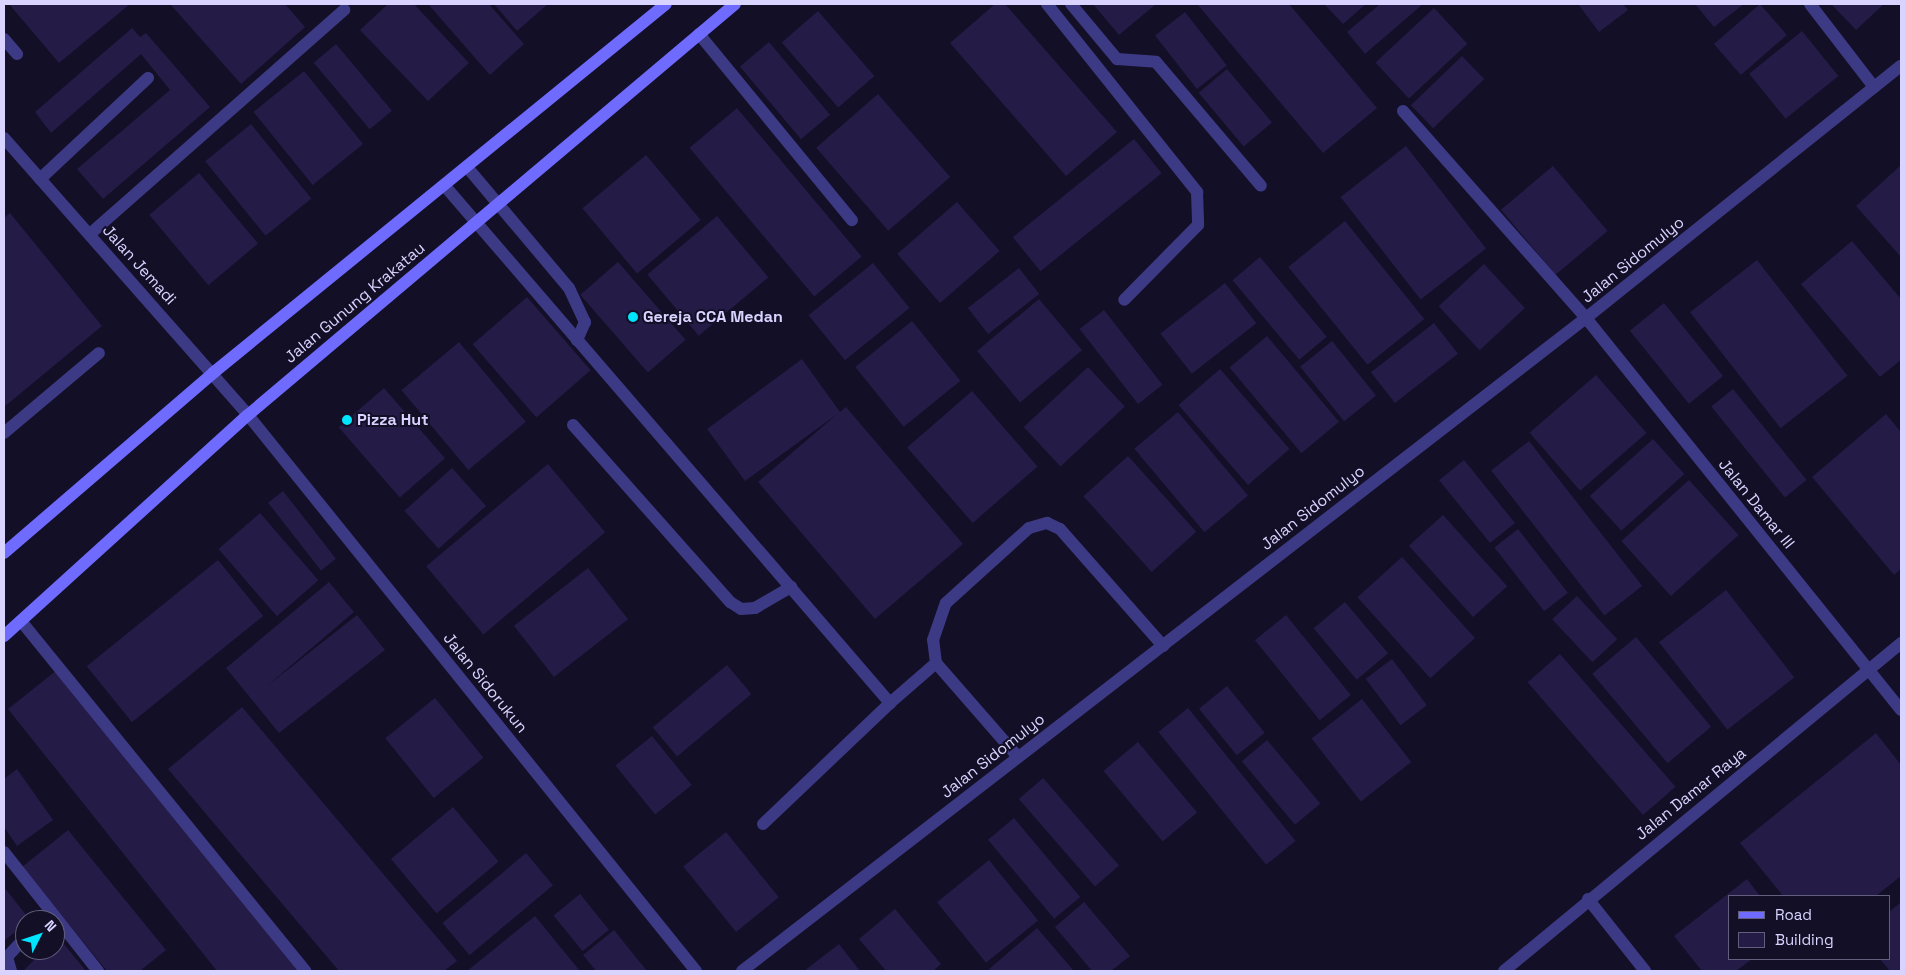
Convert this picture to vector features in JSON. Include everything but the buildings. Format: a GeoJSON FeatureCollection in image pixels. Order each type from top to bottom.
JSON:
{"type":"FeatureCollection","features":[{"type":"Feature","properties":{"kind":"main road"},"geometry":{"type":"LineString","coordinates":[[4,553],[213,373],[666,4]]}},
{"type":"Feature","properties":{"kind":"main road","name":"Jalan Gunung Krakatau"},"geometry":{"type":"LineString","coordinates":[[4,636],[248,415],[735,4]]}},
{"type":"Feature","properties":{"kind":"street"},"geometry":{"type":"LineString","coordinates":[[1047,4],[1197,192],[1198,225],[1124,300]]}},
{"type":"Feature","properties":{"kind":"street"},"geometry":{"type":"LineString","coordinates":[[1071,4],[1117,59],[1156,62],[1261,186]]}},
{"type":"Feature","properties":{"kind":"street"},"geometry":{"type":"LineString","coordinates":[[1810,4],[1874,87]]}},
{"type":"Feature","properties":{"kind":"street"},"geometry":{"type":"LineString","coordinates":[[90,234],[344,10]]}},
{"type":"Feature","properties":{"kind":"street"},"geometry":{"type":"LineString","coordinates":[[699,34],[852,220]]}},
{"type":"Feature","properties":{"kind":"street"},"geometry":{"type":"LineString","coordinates":[[4,39],[16,54]]}},
{"type":"Feature","properties":{"kind":"street","name":"Jalan Sidomulyo"},"geometry":{"type":"LineString","coordinates":[[742,971],[1586,318],[1901,66]]}},
{"type":"Feature","properties":{"kind":"street"},"geometry":{"type":"LineString","coordinates":[[40,179],[148,78]]}},
{"type":"Feature","properties":{"kind":"street","name":"Jalan Damar III"},"geometry":{"type":"LineString","coordinates":[[1403,111],[1586,318],[1870,669],[1901,710]]}},
{"type":"Feature","properties":{"kind":"street","name":"Jalan Jemadi"},"geometry":{"type":"LineString","coordinates":[[4,138],[248,415]]}},
{"type":"Feature","properties":{"kind":"street"},"geometry":{"type":"LineString","coordinates":[[467,167],[497,205],[569,288],[585,322],[577,340]]}},
{"type":"Feature","properties":{"kind":"street"},"geometry":{"type":"LineString","coordinates":[[444,185],[890,703]]}},
{"type":"Feature","properties":{"kind":"street"},"geometry":{"type":"LineString","coordinates":[[4,433],[99,353]]}},
{"type":"Feature","properties":{"kind":"street","name":"Jalan Sidorukun"},"geometry":{"type":"LineString","coordinates":[[248,415],[696,971]]}},
{"type":"Feature","properties":{"kind":"street"},"geometry":{"type":"LineString","coordinates":[[573,425],[730,602],[741,609],[755,608],[791,587]]}},
{"type":"Feature","properties":{"kind":"street"},"geometry":{"type":"LineString","coordinates":[[1018,757],[936,663],[933,640],[946,602],[1029,528],[1046,523],[1060,529],[1163,646]]}},
{"type":"Feature","properties":{"kind":"street"},"geometry":{"type":"LineString","coordinates":[[21,621],[305,971]]}},
{"type":"Feature","properties":{"kind":"street","name":"Jalan Damar Raya"},"geometry":{"type":"LineString","coordinates":[[1504,971],[1588,899],[1901,643]]}},
{"type":"Feature","properties":{"kind":"street"},"geometry":{"type":"LineString","coordinates":[[763,824],[890,703],[936,663]]}},
{"type":"Feature","properties":{"kind":"street"},"geometry":{"type":"LineString","coordinates":[[4,852],[44,910]]}},
{"type":"Feature","properties":{"kind":"street"},"geometry":{"type":"LineString","coordinates":[[1588,899],[1645,971]]}},
{"type":"Feature","properties":{"kind":"street"},"geometry":{"type":"LineString","coordinates":[[65,935],[98,971]]}},
{"type":"Feature","properties":{"kind":"street"},"geometry":{"type":"LineString","coordinates":[[11,971],[7,957],[15,949]]}},
{"type":"Feature","properties":{"kind":"place","name":"Gereja CCA Medan"},"geometry":{"type":"Point","coordinates":[633,317]}},
{"type":"Feature","properties":{"kind":"place","name":"Pizza Hut"},"geometry":{"type":"Point","coordinates":[347,420]}}]}
